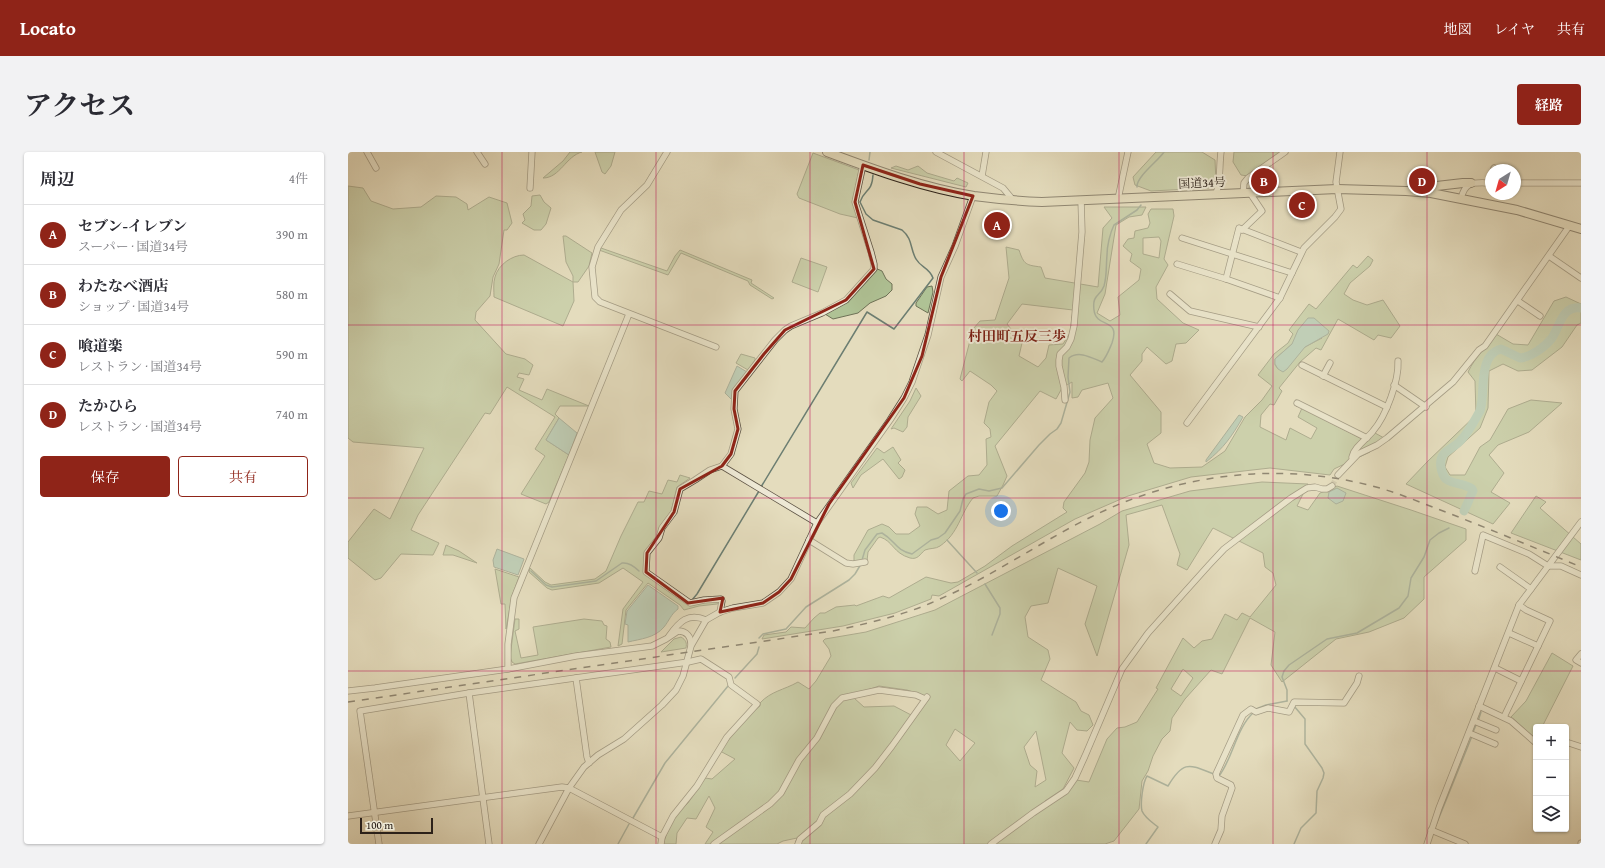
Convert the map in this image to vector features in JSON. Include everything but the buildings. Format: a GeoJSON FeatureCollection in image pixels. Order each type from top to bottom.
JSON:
{"type":"FeatureCollection","features":[{"type":"Feature","properties":{"kind":"highway","name":"国道34号"},"geometry":{"type":"LineString","coordinates":[[827,152],[920,184],[973,196],[1042,202],[1337,189],[1406,191],[1431,193],[1517,210],[1581,229]]}},
{"type":"Feature","properties":{"kind":"highway"},"geometry":{"type":"LineString","coordinates":[[1406,191],[1458,184],[1471,184]]}},
{"type":"Feature","properties":{"kind":"street"},"geometry":{"type":"LineString","coordinates":[[367,152],[376,168]]}},
{"type":"Feature","properties":{"kind":"street"},"geometry":{"type":"LineString","coordinates":[[477,152],[486,164]]}},
{"type":"Feature","properties":{"kind":"street"},"geometry":{"type":"LineString","coordinates":[[530,188],[532,152]]}},
{"type":"Feature","properties":{"kind":"street"},"geometry":{"type":"LineString","coordinates":[[667,152],[648,185],[621,210],[598,247],[592,267],[595,297],[600,302],[629,314],[716,347]]}},
{"type":"Feature","properties":{"kind":"street"},"geometry":{"type":"LineString","coordinates":[[936,152],[1003,188],[1013,200]]}},
{"type":"Feature","properties":{"kind":"street"},"geometry":{"type":"LineString","coordinates":[[982,176],[986,152]]}},
{"type":"Feature","properties":{"kind":"street"},"geometry":{"type":"LineString","coordinates":[[1118,199],[1128,152]]}},
{"type":"Feature","properties":{"kind":"street"},"geometry":{"type":"LineString","coordinates":[[1216,194],[1220,183],[1219,164],[1221,152]]}},
{"type":"Feature","properties":{"kind":"street"},"geometry":{"type":"LineString","coordinates":[[1242,230],[1262,211],[1246,193],[1244,183],[1248,178],[1285,152]]}},
{"type":"Feature","properties":{"kind":"street"},"geometry":{"type":"LineString","coordinates":[[1187,423],[1286,289],[1301,252],[1341,209],[1336,182],[1340,152]]}},
{"type":"Feature","properties":{"kind":"street"},"geometry":{"type":"LineString","coordinates":[[720,612],[722,602],[721,599],[690,603],[646,572],[647,553],[659,538],[662,528],[674,512],[680,489],[710,470],[722,466],[731,454],[738,429],[734,403],[735,391],[738,387],[785,330],[841,304],[852,294],[874,268],[871,252],[855,202],[863,165]]}},
{"type":"Feature","properties":{"kind":"street"},"geometry":{"type":"LineString","coordinates":[[1462,199],[1466,186],[1471,184],[1485,183]]}},
{"type":"Feature","properties":{"kind":"street"},"geometry":{"type":"LineString","coordinates":[[1521,183],[1581,183]]}},
{"type":"Feature","properties":{"kind":"street"},"geometry":{"type":"LineString","coordinates":[[691,646],[706,620],[720,612],[733,608],[763,603],[774,597],[791,579],[817,523],[890,420],[910,387],[924,349],[942,277],[973,196]]}},
{"type":"Feature","properties":{"kind":"street"},"geometry":{"type":"LineString","coordinates":[[1065,400],[1064,383],[1059,366],[1059,360],[1060,354],[1067,347],[1071,339],[1074,326],[1082,232],[1081,200]]}},
{"type":"Feature","properties":{"kind":"street"},"geometry":{"type":"LineString","coordinates":[[1352,458],[1387,438],[1426,407],[1458,377],[1479,350],[1485,346],[1570,225]]}},
{"type":"Feature","properties":{"kind":"street"},"geometry":{"type":"LineString","coordinates":[[1226,279],[1239,228],[1301,252]]}},
{"type":"Feature","properties":{"kind":"street"},"geometry":{"type":"LineString","coordinates":[[1182,238],[1292,273]]}},
{"type":"Feature","properties":{"kind":"street"},"geometry":{"type":"LineString","coordinates":[[1549,256],[1581,278]]}},
{"type":"Feature","properties":{"kind":"street"},"geometry":{"type":"LineString","coordinates":[[1177,264],[1280,298]]}},
{"type":"Feature","properties":{"kind":"street"},"geometry":{"type":"LineString","coordinates":[[1170,294],[1190,311],[1259,326]]}},
{"type":"Feature","properties":{"kind":"street"},"geometry":{"type":"LineString","coordinates":[[1518,301],[1540,316]]}},
{"type":"Feature","properties":{"kind":"street"},"geometry":{"type":"LineString","coordinates":[[508,669],[508,644],[514,598],[629,314]]}},
{"type":"Feature","properties":{"kind":"street"},"geometry":{"type":"LineString","coordinates":[[1338,475],[1346,467],[1356,450],[1381,420],[1394,385],[1398,361]]}},
{"type":"Feature","properties":{"kind":"street"},"geometry":{"type":"LineString","coordinates":[[1323,376],[1330,363]]}},
{"type":"Feature","properties":{"kind":"street"},"geometry":{"type":"LineString","coordinates":[[1302,365],[1387,407]]}},
{"type":"Feature","properties":{"kind":"street"},"geometry":{"type":"LineString","coordinates":[[1394,385],[1426,407]]}},
{"type":"Feature","properties":{"kind":"street"},"geometry":{"type":"LineString","coordinates":[[1297,403],[1367,438]]}},
{"type":"Feature","properties":{"kind":"street"},"geometry":{"type":"LineString","coordinates":[[722,466],[817,523]]}},
{"type":"Feature","properties":{"kind":"street"},"geometry":{"type":"LineString","coordinates":[[991,844],[1066,791],[1075,778],[1122,669],[1148,633],[1224,549],[1291,498],[1307,488],[1315,487],[1327,489],[1332,486]]}},
{"type":"Feature","properties":{"kind":"street"},"geometry":{"type":"LineString","coordinates":[[1427,844],[1468,733],[1519,605],[1581,522]]}},
{"type":"Feature","properties":{"kind":"street"},"geometry":{"type":"LineString","coordinates":[[1474,571],[1483,535],[1529,554],[1548,566],[1561,566],[1581,575]]}},
{"type":"Feature","properties":{"kind":"street"},"geometry":{"type":"LineString","coordinates":[[809,540],[846,563],[862,563]]}},
{"type":"Feature","properties":{"kind":"street"},"geometry":{"type":"LineString","coordinates":[[1500,567],[1531,589]]}},
{"type":"Feature","properties":{"kind":"street"},"geometry":{"type":"LineString","coordinates":[[1504,717],[1550,621],[1526,610],[1519,605]]}},
{"type":"Feature","properties":{"kind":"street"},"geometry":{"type":"LineString","coordinates":[[666,639],[675,627],[685,619],[694,616],[706,620]]}},
{"type":"Feature","properties":{"kind":"street"},"geometry":{"type":"LineString","coordinates":[[348,690],[375,688],[508,669],[576,656],[652,646],[678,631],[688,634],[691,638],[688,662],[676,690],[662,705],[624,739],[598,755],[578,775],[568,788],[539,844]]}},
{"type":"Feature","properties":{"kind":"street"},"geometry":{"type":"LineString","coordinates":[[1509,632],[1538,646]]}},
{"type":"Feature","properties":{"kind":"street"},"geometry":{"type":"LineString","coordinates":[[1581,654],[1576,660],[1581,662]]}},
{"type":"Feature","properties":{"kind":"street"},"geometry":{"type":"LineString","coordinates":[[379,844],[360,711],[469,693],[704,660],[729,677],[731,679],[731,685],[757,704],[745,715],[720,747],[697,786],[673,816],[662,837],[661,844]]}},
{"type":"Feature","properties":{"kind":"street"},"geometry":{"type":"LineString","coordinates":[[1495,668],[1521,681]]}},
{"type":"Feature","properties":{"kind":"street"},"geometry":{"type":"LineString","coordinates":[[1214,844],[1221,830],[1222,816],[1232,788],[1231,785],[1216,776],[1243,715],[1268,708],[1289,712],[1293,705],[1344,703],[1360,676]]}},
{"type":"Feature","properties":{"kind":"street"},"geometry":{"type":"LineString","coordinates":[[576,678],[589,763]]}},
{"type":"Feature","properties":{"kind":"street"},"geometry":{"type":"LineString","coordinates":[[714,844],[770,804],[781,793],[799,760],[818,738],[834,706],[842,698],[879,690],[926,697],[875,768],[850,794],[823,815],[819,823],[800,839],[798,844]]}},
{"type":"Feature","properties":{"kind":"street"},"geometry":{"type":"LineString","coordinates":[[469,693],[489,844]]}},
{"type":"Feature","properties":{"kind":"street"},"geometry":{"type":"LineString","coordinates":[[1479,706],[1511,721],[1533,741]]}},
{"type":"Feature","properties":{"kind":"street"},"geometry":{"type":"LineString","coordinates":[[1474,721],[1496,730]]}},
{"type":"Feature","properties":{"kind":"street"},"geometry":{"type":"LineString","coordinates":[[1468,733],[1495,744]]}},
{"type":"Feature","properties":{"kind":"street"},"geometry":{"type":"LineString","coordinates":[[1569,743],[1581,747]]}},
{"type":"Feature","properties":{"kind":"street"},"geometry":{"type":"LineString","coordinates":[[348,816],[562,787],[568,788],[662,837]]}},
{"type":"Feature","properties":{"kind":"street"},"geometry":{"type":"LineString","coordinates":[[1431,830],[1465,844]]}},
{"type":"Feature","properties":{"kind":"highlighted area"},"geometry":{"type":"Polygon","coordinates":[[[863,165],[920,184],[973,196],[941,277],[922,356],[904,398],[829,504],[791,579],[779,592],[763,603],[720,612],[723,598],[688,603],[646,572],[647,553],[674,512],[680,489],[722,466],[731,454],[738,429],[734,409],[735,391],[764,354],[785,330],[846,300],[874,269],[855,202],[863,165]]]}},
{"type":"Feature","properties":{"kind":"shaded area"},"geometry":{"type":"Polygon","coordinates":[[[570,152],[582,152],[576,154],[559,171],[549,177],[543,178],[563,161],[570,152]]]}},
{"type":"Feature","properties":{"kind":"shaded area"},"geometry":{"type":"Polygon","coordinates":[[[595,152],[615,152],[611,166],[605,174],[602,172],[595,152]]]}},
{"type":"Feature","properties":{"kind":"shaded area"},"geometry":{"type":"Polygon","coordinates":[[[1156,152],[1202,152],[1215,160],[1216,183],[1209,188],[1151,191],[1135,185],[1133,177],[1156,152]]]}},
{"type":"Feature","properties":{"kind":"shaded area"},"geometry":{"type":"Polygon","coordinates":[[[1234,152],[1281,152],[1248,176],[1241,175],[1233,162],[1234,152]]]}},
{"type":"Feature","properties":{"kind":"shaded area"},"geometry":{"type":"Polygon","coordinates":[[[813,153],[859,170],[853,202],[858,218],[840,214],[799,198],[797,194],[813,153]]]}},
{"type":"Feature","properties":{"kind":"shaded area"},"geometry":{"type":"Polygon","coordinates":[[[896,166],[908,170],[918,166],[927,173],[954,181],[957,178],[968,183],[966,187],[891,168],[896,166]]]}},
{"type":"Feature","properties":{"kind":"shaded area"},"geometry":{"type":"Polygon","coordinates":[[[348,186],[363,188],[371,201],[393,209],[421,207],[436,196],[456,197],[467,204],[468,210],[489,197],[507,203],[512,223],[507,230],[504,230],[499,264],[493,277],[490,296],[476,312],[475,320],[506,354],[525,359],[533,365],[529,375],[519,373],[517,377],[524,379],[519,390],[542,400],[547,389],[589,406],[560,406],[555,414],[559,418],[546,440],[569,455],[549,502],[546,504],[521,494],[545,456],[535,449],[555,417],[507,387],[490,414],[485,413],[418,515],[411,530],[439,543],[433,555],[401,554],[381,578],[375,580],[348,558],[348,542],[374,509],[390,519],[424,448],[353,442],[348,438],[348,186]]]}},
{"type":"Feature","properties":{"kind":"shaded area"},"geometry":{"type":"Polygon","coordinates":[[[540,195],[544,202],[551,208],[546,224],[541,230],[534,230],[522,223],[525,220],[523,214],[531,206],[532,196],[540,195]]]}},
{"type":"Feature","properties":{"kind":"shaded area"},"geometry":{"type":"Polygon","coordinates":[[[1104,207],[1146,207],[1142,215],[1129,217],[1116,225],[1105,294],[1097,313],[1110,321],[1120,315],[1118,297],[1139,280],[1141,269],[1130,261],[1132,254],[1123,246],[1128,239],[1134,238],[1135,231],[1148,228],[1150,223],[1148,214],[1151,209],[1173,209],[1174,216],[1164,259],[1168,265],[1156,287],[1157,299],[1183,323],[1199,330],[1186,343],[1176,344],[1172,361],[1166,364],[1147,347],[1142,354],[1142,361],[1130,375],[1161,412],[1161,433],[1147,444],[1154,463],[1170,468],[1202,467],[1225,451],[1245,417],[1262,400],[1272,386],[1258,375],[1274,354],[1288,343],[1293,334],[1289,330],[1309,304],[1316,309],[1353,265],[1357,268],[1368,256],[1373,260],[1370,266],[1350,283],[1344,294],[1353,300],[1367,305],[1383,300],[1400,326],[1391,338],[1378,335],[1374,340],[1338,319],[1321,350],[1316,348],[1300,362],[1279,388],[1282,391],[1274,405],[1270,404],[1261,415],[1260,427],[1286,440],[1290,428],[1311,439],[1317,428],[1298,417],[1302,408],[1366,441],[1375,433],[1384,438],[1370,452],[1334,469],[1330,475],[1270,468],[1191,477],[1128,496],[1075,519],[939,596],[932,595],[931,599],[895,613],[843,626],[762,639],[764,635],[786,632],[791,627],[805,628],[820,613],[825,613],[836,607],[856,606],[883,596],[889,598],[926,577],[951,583],[958,582],[1067,512],[1063,508],[1064,502],[1085,473],[1089,462],[1090,440],[1095,418],[1113,398],[1108,383],[1082,390],[1078,397],[1072,398],[1072,382],[1062,388],[1056,399],[1040,391],[995,446],[1007,476],[997,496],[979,496],[973,498],[951,535],[940,546],[925,550],[917,557],[910,558],[904,556],[888,541],[880,537],[868,552],[867,561],[854,561],[854,555],[868,530],[882,524],[889,527],[896,534],[909,534],[920,526],[915,514],[917,507],[927,507],[938,514],[947,510],[949,491],[968,476],[979,475],[987,465],[986,439],[991,437],[990,429],[984,423],[989,402],[997,391],[991,385],[970,371],[962,381],[960,379],[973,329],[980,321],[995,320],[1009,278],[1006,247],[1019,250],[1022,259],[1029,265],[1041,267],[1045,278],[1098,287],[1103,228],[1112,218],[1104,207]],[[1159,237],[1143,238],[1143,254],[1159,258],[1161,241],[1159,237]],[[1022,304],[1007,324],[1022,343],[1019,356],[1038,367],[1046,358],[1049,345],[1063,344],[1070,333],[1073,310],[1022,304]],[[1322,338],[1292,344],[1275,359],[1275,365],[1278,369],[1296,356],[1305,347],[1322,338]]]}},
{"type":"Feature","properties":{"kind":"shaded area"},"geometry":{"type":"Polygon","coordinates":[[[563,236],[566,236],[592,253],[589,266],[578,282],[573,282],[573,276],[566,262],[563,236]]]}},
{"type":"Feature","properties":{"kind":"shaded area"},"geometry":{"type":"Polygon","coordinates":[[[601,248],[667,271],[680,250],[752,280],[751,283],[774,298],[772,299],[750,285],[748,281],[681,253],[668,275],[599,250],[601,248]]]}},
{"type":"Feature","properties":{"kind":"shaded area"},"geometry":{"type":"Polygon","coordinates":[[[519,255],[524,255],[573,282],[574,301],[563,326],[494,297],[494,279],[499,268],[510,259],[519,255]]]}},
{"type":"Feature","properties":{"kind":"shaded area"},"geometry":{"type":"Polygon","coordinates":[[[801,258],[827,267],[818,292],[792,282],[801,258]]]}},
{"type":"Feature","properties":{"kind":"shaded area"},"geometry":{"type":"Polygon","coordinates":[[[875,268],[882,271],[886,279],[892,284],[892,290],[886,296],[870,303],[858,313],[833,319],[825,314],[849,301],[875,268]]]}},
{"type":"Feature","properties":{"kind":"shaded area"},"geometry":{"type":"Polygon","coordinates":[[[932,286],[933,292],[928,313],[916,306],[916,303],[927,287],[932,286]]]}},
{"type":"Feature","properties":{"kind":"shaded area"},"geometry":{"type":"Polygon","coordinates":[[[1566,297],[1581,304],[1581,323],[1577,325],[1562,347],[1532,370],[1518,371],[1503,364],[1489,371],[1488,408],[1480,428],[1448,457],[1445,467],[1450,475],[1465,475],[1480,447],[1490,440],[1508,409],[1531,400],[1562,403],[1529,432],[1498,445],[1489,455],[1504,473],[1491,492],[1510,503],[1493,524],[1406,484],[1476,415],[1475,381],[1468,372],[1496,334],[1513,344],[1528,345],[1554,301],[1566,297]]]}},
{"type":"Feature","properties":{"kind":"shaded area"},"geometry":{"type":"Polygon","coordinates":[[[1308,318],[1314,318],[1329,331],[1328,334],[1305,347],[1283,372],[1278,369],[1275,364],[1275,359],[1292,344],[1298,330],[1308,318]]]}},
{"type":"Feature","properties":{"kind":"shaded area"},"geometry":{"type":"Polygon","coordinates":[[[741,354],[755,358],[748,370],[736,363],[741,354]]]}},
{"type":"Feature","properties":{"kind":"shaded area"},"geometry":{"type":"Polygon","coordinates":[[[737,366],[747,372],[734,388],[731,399],[725,393],[737,366]]]}},
{"type":"Feature","properties":{"kind":"shaded area"},"geometry":{"type":"Polygon","coordinates":[[[916,388],[921,396],[908,417],[907,427],[903,432],[894,428],[891,429],[910,401],[916,388]]]}},
{"type":"Feature","properties":{"kind":"shaded area"},"geometry":{"type":"Polygon","coordinates":[[[1239,415],[1243,417],[1231,436],[1223,447],[1206,462],[1206,460],[1239,415]]]}},
{"type":"Feature","properties":{"kind":"shaded area"},"geometry":{"type":"Polygon","coordinates":[[[559,418],[577,433],[569,455],[546,440],[559,418]]]}},
{"type":"Feature","properties":{"kind":"shaded area"},"geometry":{"type":"Polygon","coordinates":[[[893,447],[901,460],[898,463],[905,470],[902,477],[899,479],[883,459],[861,475],[853,488],[851,483],[877,448],[884,453],[893,447]]]}},
{"type":"Feature","properties":{"kind":"shaded area"},"geometry":{"type":"Polygon","coordinates":[[[680,475],[690,478],[677,487],[671,512],[659,528],[657,537],[645,552],[644,573],[689,605],[697,602],[718,601],[719,603],[684,610],[680,605],[648,583],[626,610],[622,644],[618,646],[623,609],[643,582],[623,568],[599,583],[552,590],[547,588],[529,572],[530,568],[545,582],[551,585],[595,579],[606,571],[638,502],[644,502],[649,491],[662,494],[668,480],[677,482],[680,475]]]}},
{"type":"Feature","properties":{"kind":"shaded area"},"geometry":{"type":"Polygon","coordinates":[[[1262,482],[1308,484],[1297,506],[1308,510],[1320,493],[1337,486],[1466,529],[1466,540],[1424,577],[1424,599],[1404,618],[1369,632],[1336,639],[1282,682],[1271,665],[1275,632],[1250,618],[1222,674],[1211,670],[1185,699],[1172,718],[1170,731],[1162,739],[1142,781],[1139,809],[1114,841],[1105,844],[795,844],[797,838],[777,844],[705,844],[713,832],[706,827],[715,808],[709,796],[696,819],[687,818],[677,833],[676,844],[663,844],[672,819],[688,803],[705,778],[712,779],[735,759],[720,751],[746,717],[760,706],[760,703],[764,699],[773,693],[798,682],[809,689],[816,681],[831,656],[829,649],[823,641],[825,639],[866,632],[935,610],[1122,511],[1190,491],[1262,482]],[[1162,505],[1126,515],[1129,545],[1097,656],[1085,624],[1097,586],[1058,568],[1048,603],[1031,606],[1025,617],[1028,637],[1048,650],[1050,659],[1041,680],[1076,702],[1081,711],[1089,715],[1093,725],[1087,731],[1077,730],[1070,722],[1062,753],[1074,768],[1063,789],[1045,801],[1068,792],[1076,780],[1089,782],[1107,739],[1117,728],[1125,727],[1137,722],[1158,689],[1156,688],[1183,638],[1194,648],[1202,641],[1212,639],[1225,614],[1237,620],[1242,613],[1250,617],[1276,585],[1273,573],[1265,567],[1263,553],[1213,528],[1187,570],[1177,565],[1180,554],[1162,505]],[[1183,669],[1171,689],[1181,696],[1193,678],[1183,669]],[[879,686],[859,693],[854,698],[864,707],[894,706],[913,716],[925,696],[907,690],[879,686]],[[955,729],[946,745],[960,761],[975,743],[955,729]],[[1036,731],[1024,747],[1030,765],[1037,771],[1035,787],[1046,780],[1036,731]]]}},
{"type":"Feature","properties":{"kind":"shaded area"},"geometry":{"type":"Polygon","coordinates":[[[1337,488],[1346,493],[1343,501],[1336,504],[1328,498],[1329,492],[1337,488]]]}},
{"type":"Feature","properties":{"kind":"shaded area"},"geometry":{"type":"Polygon","coordinates":[[[1536,496],[1546,502],[1540,508],[1581,544],[1581,560],[1511,533],[1536,496]]]}},
{"type":"Feature","properties":{"kind":"shaded area"},"geometry":{"type":"Polygon","coordinates":[[[446,545],[459,551],[477,563],[453,555],[443,555],[446,545]]]}},
{"type":"Feature","properties":{"kind":"shaded area"},"geometry":{"type":"Polygon","coordinates":[[[497,549],[524,559],[518,575],[494,567],[493,560],[497,549]]]}},
{"type":"Feature","properties":{"kind":"shaded area"},"geometry":{"type":"Polygon","coordinates":[[[495,569],[519,577],[512,596],[506,629],[505,604],[501,604],[495,569]]]}},
{"type":"Feature","properties":{"kind":"shaded area"},"geometry":{"type":"Polygon","coordinates":[[[648,585],[678,606],[678,609],[664,627],[656,634],[647,638],[628,642],[628,625],[625,624],[627,611],[648,585]]]}},
{"type":"Feature","properties":{"kind":"shaded area"},"geometry":{"type":"Polygon","coordinates":[[[515,619],[519,619],[519,629],[515,631],[521,658],[538,655],[533,627],[584,619],[602,621],[604,625],[607,626],[606,639],[610,642],[611,647],[515,664],[512,662],[510,657],[515,619]]]}},
{"type":"Feature","properties":{"kind":"shaded area"},"geometry":{"type":"Polygon","coordinates":[[[681,637],[686,642],[686,648],[661,652],[674,639],[681,637]]]}},
{"type":"Feature","properties":{"kind":"shaded area"},"geometry":{"type":"Polygon","coordinates":[[[1552,653],[1573,666],[1544,724],[1533,724],[1533,736],[1511,717],[1526,701],[1552,653]]]}},
{"type":"Feature","properties":{"kind":"waterway"},"geometry":{"type":"LineString","coordinates":[[869,160],[870,152]]}},
{"type":"Feature","properties":{"kind":"waterway"},"geometry":{"type":"LineString","coordinates":[[1137,187],[1140,179],[1164,152]]}},
{"type":"Feature","properties":{"kind":"waterway"},"geometry":{"type":"LineString","coordinates":[[761,487],[867,312],[894,329],[933,278],[916,259],[910,240],[906,233],[902,230],[873,220],[866,214],[860,202],[870,188],[873,175]]}},
{"type":"Feature","properties":{"kind":"waterway"},"geometry":{"type":"LineString","coordinates":[[862,560],[865,550],[877,534],[882,533],[899,548],[912,554],[931,540],[938,538],[945,533],[960,511],[966,494],[979,489],[989,491],[1002,488],[1039,445],[1057,429],[1061,423],[1070,392],[1068,377],[1069,358],[1081,355],[1102,362],[1112,343],[1114,335],[1113,330],[1111,326],[1099,320],[1096,316],[1094,301],[1104,286],[1108,244],[1114,225],[1137,210],[1141,205]]}},
{"type":"Feature","properties":{"kind":"waterway"},"geometry":{"type":"LineString","coordinates":[[1464,511],[1473,491],[1469,487],[1446,479],[1442,473],[1441,462],[1446,451],[1457,444],[1466,434],[1480,411],[1485,367],[1488,359],[1493,353],[1501,349],[1520,358],[1533,354],[1546,345],[1552,338],[1562,317],[1566,313],[1575,308],[1581,308]]}},
{"type":"Feature","properties":{"kind":"waterway"},"geometry":{"type":"LineString","coordinates":[[692,600],[759,491]]}},
{"type":"Feature","properties":{"kind":"waterway"},"geometry":{"type":"LineString","coordinates":[[1287,701],[1287,690],[1282,677],[1284,671],[1289,665],[1327,639],[1357,633],[1399,608],[1408,596],[1411,578],[1424,557],[1430,540],[1449,528]]}},
{"type":"Feature","properties":{"kind":"waterway"},"geometry":{"type":"LineString","coordinates":[[947,540],[977,573]]}},
{"type":"Feature","properties":{"kind":"waterway"},"geometry":{"type":"LineString","coordinates":[[531,571],[546,585],[552,587],[596,581],[622,563],[627,563],[639,571]]}},
{"type":"Feature","properties":{"kind":"waterway"},"geometry":{"type":"LineString","coordinates":[[759,638],[763,634],[786,629],[806,607],[849,580],[861,564]]}},
{"type":"Feature","properties":{"kind":"waterway"},"geometry":{"type":"LineString","coordinates":[[985,584],[1000,608],[1000,614],[992,635]]}},
{"type":"Feature","properties":{"kind":"waterway"},"geometry":{"type":"LineString","coordinates":[[735,678],[757,654],[759,647]]}},
{"type":"Feature","properties":{"kind":"waterway"},"geometry":{"type":"LineString","coordinates":[[633,818],[665,763],[728,686]]}},
{"type":"Feature","properties":{"kind":"waterway"},"geometry":{"type":"LineString","coordinates":[[1256,709],[1266,705],[1287,701]]}},
{"type":"Feature","properties":{"kind":"waterway"},"geometry":{"type":"LineString","coordinates":[[1294,706],[1305,719],[1305,744],[1324,773],[1317,791],[1316,813],[1301,828],[1294,844]]}},
{"type":"Feature","properties":{"kind":"waterway"},"geometry":{"type":"LineString","coordinates":[[1219,776],[1228,761],[1243,726],[1254,712]]}},
{"type":"Feature","properties":{"kind":"waterway"},"geometry":{"type":"LineString","coordinates":[[1478,721],[1481,712]]}},
{"type":"Feature","properties":{"kind":"waterway"},"geometry":{"type":"LineString","coordinates":[[1473,732],[1476,725]]}},
{"type":"Feature","properties":{"kind":"waterway"},"geometry":{"type":"LineString","coordinates":[[1436,825],[1472,736]]}},
{"type":"Feature","properties":{"kind":"waterway"},"geometry":{"type":"LineString","coordinates":[[1146,844],[1158,827],[1147,818],[1142,811],[1142,793],[1147,776],[1168,786],[1179,771],[1188,766],[1199,768],[1214,774]]}},
{"type":"Feature","properties":{"kind":"waterway"},"geometry":{"type":"LineString","coordinates":[[618,844],[629,824]]}},
{"type":"Feature","properties":{"kind":"tunnel"},"geometry":{"type":"LineString","coordinates":[[1332,486],[1338,475]]}},
{"type":"Feature","properties":{"kind":"railway"},"geometry":{"type":"LineString","coordinates":[[348,702],[833,631],[874,622],[914,610],[960,590],[998,570],[1053,537],[1091,517],[1125,502],[1159,490],[1195,481],[1231,476],[1267,473],[1304,475],[1340,479],[1376,487],[1405,496],[1581,567]]}},
{"type":"Feature","properties":{"kind":"place","name":"わたなべ酒店"},"geometry":{"type":"Point","coordinates":[1264,181]}},
{"type":"Feature","properties":{"kind":"place","name":"たかひら"},"geometry":{"type":"Point","coordinates":[1422,181]}},
{"type":"Feature","properties":{"kind":"place","name":"喰道楽"},"geometry":{"type":"Point","coordinates":[1302,205]}},
{"type":"Feature","properties":{"kind":"place","name":"セブン-イレブン"},"geometry":{"type":"Point","coordinates":[997,225]}},
{"type":"Feature","properties":{"kind":"district","name":"村田町五反三歩"},"geometry":{"type":"Point","coordinates":[1017,336]}}]}
